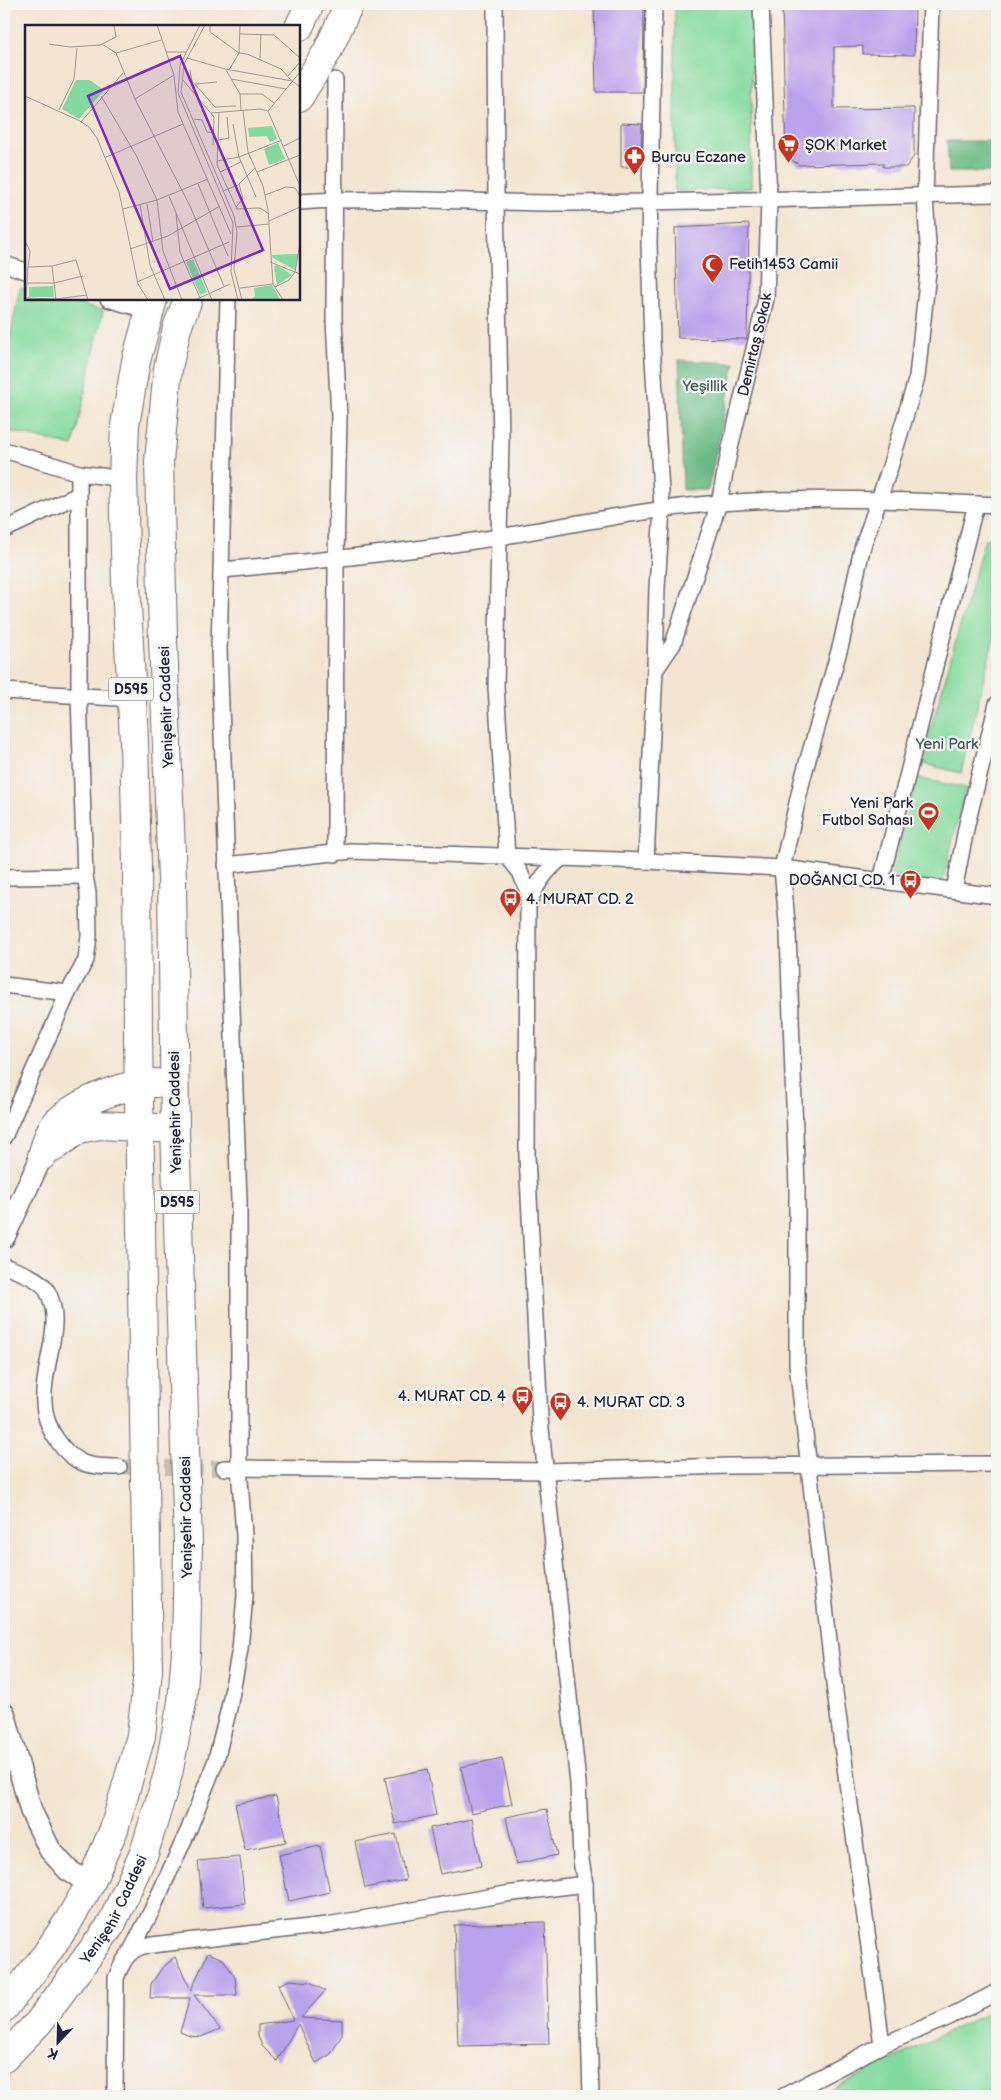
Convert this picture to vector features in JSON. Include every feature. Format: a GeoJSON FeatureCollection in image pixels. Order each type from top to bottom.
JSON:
{"type":"FeatureCollection","features":[{"type":"Feature","properties":{"kind":"highway"},"geometry":{"type":"LineString","coordinates":[[300,25],[310,4]]}},
{"type":"Feature","properties":{"kind":"highway"},"geometry":{"type":"LineString","coordinates":[[300,94],[326,52],[349,4]]}},
{"type":"Feature","properties":{"kind":"highway","name":"Yenişehir Caddesi"},"geometry":{"type":"LineString","coordinates":[[4,2058],[39,2022],[111,1925],[144,1853],[168,1774],[182,1702],[186,1651],[188,1544],[175,1128],[172,880],[163,639],[159,461],[168,368],[177,328],[188,300]]}},
{"type":"Feature","properties":{"kind":"highway","name":"D595"},"geometry":{"type":"LineString","coordinates":[[4,2008],[45,1956],[68,1922],[90,1884],[114,1829],[141,1736],[148,1671],[139,1127],[137,855],[123,479],[125,425],[136,361],[151,305]]}},
{"type":"Feature","properties":{"kind":"highway"},"geometry":{"type":"LineString","coordinates":[[42,1156],[52,1128],[66,1115],[94,1099],[139,1083],[174,1082]]}},
{"type":"Feature","properties":{"kind":"highway"},"geometry":{"type":"LineString","coordinates":[[42,1156],[66,1136],[79,1129],[99,1125],[175,1128]]}},
{"type":"Feature","properties":{"kind":"street"},"geometry":{"type":"LineString","coordinates":[[496,4],[496,203],[501,440],[496,687],[507,856],[520,872],[528,892],[527,1156],[540,1419],[578,1783],[581,1860],[585,1884],[591,2096]]}},
{"type":"Feature","properties":{"kind":"street"},"geometry":{"type":"LineString","coordinates":[[646,861],[662,509],[652,342],[650,202],[654,4]]}},
{"type":"Feature","properties":{"kind":"street","name":"Demirtaş Sokak"},"geometry":{"type":"LineString","coordinates":[[656,669],[673,644],[719,503],[730,448],[766,299],[768,199],[761,4]]}},
{"type":"Feature","properties":{"kind":"street"},"geometry":{"type":"LineString","coordinates":[[882,2045],[878,2003],[865,1927],[797,1364],[798,1189],[788,933],[782,868],[803,777],[841,644],[862,549],[917,377],[930,262],[925,196],[930,4]]}},
{"type":"Feature","properties":{"kind":"street"},"geometry":{"type":"LineString","coordinates":[[335,80],[336,200],[334,319],[339,417],[336,559],[336,854]]}},
{"type":"Feature","properties":{"kind":"street"},"geometry":{"type":"LineString","coordinates":[[300,202],[336,200],[496,203],[650,202],[997,194]]}},
{"type":"Feature","properties":{"kind":"street"},"geometry":{"type":"LineString","coordinates":[[4,264],[25,271]]}},
{"type":"Feature","properties":{"kind":"street"},"geometry":{"type":"LineString","coordinates":[[115,300],[151,305]]}},
{"type":"Feature","properties":{"kind":"street"},"geometry":{"type":"LineString","coordinates":[[115,2096],[116,1978],[122,1963],[132,1950],[151,1912],[189,1829],[216,1760],[229,1708],[240,1649],[245,1596],[244,1535],[231,1467],[239,1201],[220,650],[228,300]]}},
{"type":"Feature","properties":{"kind":"street"},"geometry":{"type":"LineString","coordinates":[[4,450],[79,474],[123,479]]}},
{"type":"Feature","properties":{"kind":"street"},"geometry":{"type":"LineString","coordinates":[[4,1137],[68,993],[86,960],[90,936],[88,893],[85,876],[79,696],[79,474]]}},
{"type":"Feature","properties":{"kind":"street"},"geometry":{"type":"LineString","coordinates":[[4,530],[78,495]]}},
{"type":"Feature","properties":{"kind":"street"},"geometry":{"type":"LineString","coordinates":[[223,570],[336,559],[498,537],[662,509],[719,503],[812,498],[997,505]]}},
{"type":"Feature","properties":{"kind":"street"},"geometry":{"type":"LineString","coordinates":[[881,880],[976,504]]}},
{"type":"Feature","properties":{"kind":"street"},"geometry":{"type":"LineString","coordinates":[[4,691],[132,699]]}},
{"type":"Feature","properties":{"kind":"street"},"geometry":{"type":"LineString","coordinates":[[954,890],[967,824],[997,704]]}},
{"type":"Feature","properties":{"kind":"street"},"geometry":{"type":"LineString","coordinates":[[226,865],[351,851],[646,861],[782,868],[997,896]]}},
{"type":"Feature","properties":{"kind":"street"},"geometry":{"type":"LineString","coordinates":[[528,904],[542,877],[551,866],[562,858]]}},
{"type":"Feature","properties":{"kind":"street"},"geometry":{"type":"LineString","coordinates":[[4,877],[85,876]]}},
{"type":"Feature","properties":{"kind":"street"},"geometry":{"type":"LineString","coordinates":[[4,986],[68,993]]}},
{"type":"Feature","properties":{"kind":"street"},"geometry":{"type":"LineString","coordinates":[[4,1237],[42,1156]]}},
{"type":"Feature","properties":{"kind":"street"},"geometry":{"type":"LineString","coordinates":[[4,1266],[32,1278],[46,1288],[53,1303],[53,1326],[43,1396],[45,1416],[51,1432],[63,1449],[77,1461],[92,1467],[119,1467]]}},
{"type":"Feature","properties":{"kind":"street"},"geometry":{"type":"LineString","coordinates":[[231,1467],[546,1471],[997,1464]]}},
{"type":"Feature","properties":{"kind":"street"},"geometry":{"type":"LineString","coordinates":[[4,1713],[31,1811],[50,1850],[68,1870],[90,1884]]}},
{"type":"Feature","properties":{"kind":"street"},"geometry":{"type":"LineString","coordinates":[[132,1950],[143,1946],[327,1925],[506,1894],[585,1884]]}},
{"type":"Feature","properties":{"kind":"street"},"geometry":{"type":"LineString","coordinates":[[784,2096],[882,2045],[947,2018],[997,1992]]}},
{"type":"Feature","properties":{"kind":"green space"},"geometry":{"type":"Polygon","coordinates":[[[675,4],[752,4],[751,188],[675,191],[675,4]]]}},
{"type":"Feature","properties":{"kind":"green space"},"geometry":{"type":"Polygon","coordinates":[[[947,141],[997,141],[997,172],[949,172],[947,141]]]}},
{"type":"Feature","properties":{"kind":"green space"},"geometry":{"type":"Polygon","coordinates":[[[20,287],[25,289],[25,300],[64,300],[103,311],[73,446],[4,430],[4,368],[20,287]]]}},
{"type":"Feature","properties":{"kind":"green space","name":"Yeşillik"},"geometry":{"type":"Polygon","coordinates":[[[679,360],[735,363],[708,490],[683,490],[679,360]]]}},
{"type":"Feature","properties":{"kind":"green space","name":"Yeni Park"},"geometry":{"type":"Polygon","coordinates":[[[985,538],[997,541],[997,624],[961,773],[921,763],[985,538]]]}},
{"type":"Feature","properties":{"kind":"green space","name":"Yeni Park Futbol Sahası"},"geometry":{"type":"Polygon","coordinates":[[[917,778],[966,788],[942,882],[891,875],[917,778]]]}},
{"type":"Feature","properties":{"kind":"green space"},"geometry":{"type":"Polygon","coordinates":[[[997,2008],[997,2096],[833,2096],[829,2090],[997,2008]]]}},
{"type":"Feature","properties":{"kind":"building"},"geometry":{"type":"Polygon","coordinates":[[[594,4],[644,4],[643,92],[596,92],[594,4]]]}},
{"type":"Feature","properties":{"kind":"building"},"geometry":{"type":"Polygon","coordinates":[[[782,4],[915,4],[914,55],[863,54],[863,46],[834,47],[834,109],[914,108],[914,156],[906,167],[883,167],[883,163],[799,165],[786,156],[782,4]]]}},
{"type":"Feature","properties":{"kind":"building"},"geometry":{"type":"Polygon","coordinates":[[[621,123],[642,124],[641,167],[621,167],[621,123]]]}},
{"type":"Feature","properties":{"kind":"building","name":"Fetih1453 Camii"},"geometry":{"type":"Polygon","coordinates":[[[749,224],[747,339],[678,338],[675,228],[749,224]]]}},
{"type":"Feature","properties":{"kind":"building"},"geometry":{"type":"Polygon","coordinates":[[[502,1758],[512,1804],[471,1813],[461,1767],[502,1758]]]}},
{"type":"Feature","properties":{"kind":"building"},"geometry":{"type":"Polygon","coordinates":[[[427,1769],[436,1815],[395,1824],[385,1778],[427,1769]]]}},
{"type":"Feature","properties":{"kind":"building"},"geometry":{"type":"Polygon","coordinates":[[[276,1796],[286,1842],[245,1850],[235,1804],[276,1796]]]}},
{"type":"Feature","properties":{"kind":"building"},"geometry":{"type":"Polygon","coordinates":[[[547,1809],[557,1855],[516,1864],[506,1817],[547,1809]]]}},
{"type":"Feature","properties":{"kind":"building"},"geometry":{"type":"Polygon","coordinates":[[[472,1819],[481,1866],[440,1874],[430,1828],[472,1819]]]}},
{"type":"Feature","properties":{"kind":"building"},"geometry":{"type":"Polygon","coordinates":[[[396,1834],[406,1880],[365,1888],[355,1842],[396,1834]]]}},
{"type":"Feature","properties":{"kind":"building"},"geometry":{"type":"Polygon","coordinates":[[[320,1846],[330,1892],[289,1901],[279,1855],[320,1846]]]}},
{"type":"Feature","properties":{"kind":"building"},"geometry":{"type":"Polygon","coordinates":[[[240,1857],[245,1904],[203,1908],[198,1861],[240,1857]]]}},
{"type":"Feature","properties":{"kind":"building"},"geometry":{"type":"Polygon","coordinates":[[[545,1922],[549,2044],[458,2046],[454,1925],[545,1922]]]}},
{"type":"Feature","properties":{"kind":"building"},"geometry":{"type":"Polygon","coordinates":[[[208,1953],[223,1959],[235,1977],[237,1995],[194,1995],[220,2029],[201,2037],[190,2036],[180,2032],[190,1998],[150,1998],[151,1984],[162,1968],[175,1957],[191,1990],[208,1953]]]}},
{"type":"Feature","properties":{"kind":"building"},"geometry":{"type":"Polygon","coordinates":[[[290,1980],[310,1982],[325,1991],[301,2018],[342,2020],[342,2035],[331,2054],[316,2063],[298,2024],[277,2061],[262,2046],[258,2036],[258,2025],[293,2020],[278,1985],[290,1980]]]}},
{"type":"Feature","properties":{"kind":"tunnel"},"geometry":{"type":"LineString","coordinates":[[119,1467],[224,1468]]}},
{"type":"Feature","properties":{"kind":"place","name":"ŞOK Market"},"geometry":{"type":"Point","coordinates":[789,164]}},
{"type":"Feature","properties":{"kind":"place","name":"Burcu Eczane"},"geometry":{"type":"Point","coordinates":[635,176]}},
{"type":"Feature","properties":{"kind":"place","name":"Fetih1453 Camii"},"geometry":{"type":"Point","coordinates":[713,283]}},
{"type":"Feature","properties":{"kind":"place","name":"Yeni Park Futbol Sahası"},"geometry":{"type":"Point","coordinates":[929,831]}},
{"type":"Feature","properties":{"kind":"place","name":"DOĞANCI CD. 1"},"geometry":{"type":"Point","coordinates":[911,899]}},
{"type":"Feature","properties":{"kind":"place","name":"4. MURAT CD. 2"},"geometry":{"type":"Point","coordinates":[510,918]}},
{"type":"Feature","properties":{"kind":"place","name":"4. MURAT CD. 4"},"geometry":{"type":"Point","coordinates":[522,1415]}},
{"type":"Feature","properties":{"kind":"place","name":"4. MURAT CD. 3"},"geometry":{"type":"Point","coordinates":[561,1421]}}]}
